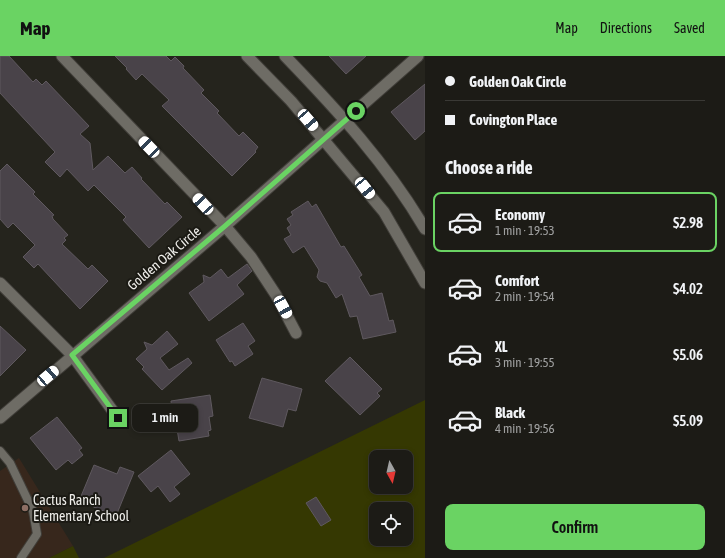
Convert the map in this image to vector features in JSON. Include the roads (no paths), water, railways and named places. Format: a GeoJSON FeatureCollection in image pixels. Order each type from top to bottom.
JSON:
{"type":"FeatureCollection","features":[{"type":"Feature","properties":{"kind":"street"},"geometry":{"type":"LineString","coordinates":[[62,56],[225,226],[251,257],[276,295],[296,332]]}},
{"type":"Feature","properties":{"kind":"street"},"geometry":{"type":"LineString","coordinates":[[247,56],[291,101],[325,139],[384,212],[425,283]]}},
{"type":"Feature","properties":{"kind":"street"},"geometry":{"type":"LineString","coordinates":[[285,56],[346,120],[386,169],[425,229]]}},
{"type":"Feature","properties":{"kind":"street","name":"Golden Oak Circle"},"geometry":{"type":"LineString","coordinates":[[0,418],[225,226],[418,56]]}},
{"type":"Feature","properties":{"kind":"street"},"geometry":{"type":"LineString","coordinates":[[0,282],[72,355],[118,418]]}},
{"type":"Feature","properties":{"kind":"lane"},"geometry":{"type":"LineString","coordinates":[[0,451],[10,463],[33,511],[37,534],[21,558]]}},
{"type":"Feature","properties":{"kind":"place","name":"Cactus Ranch Elementary School"},"geometry":{"type":"Point","coordinates":[25,508]}}]}
